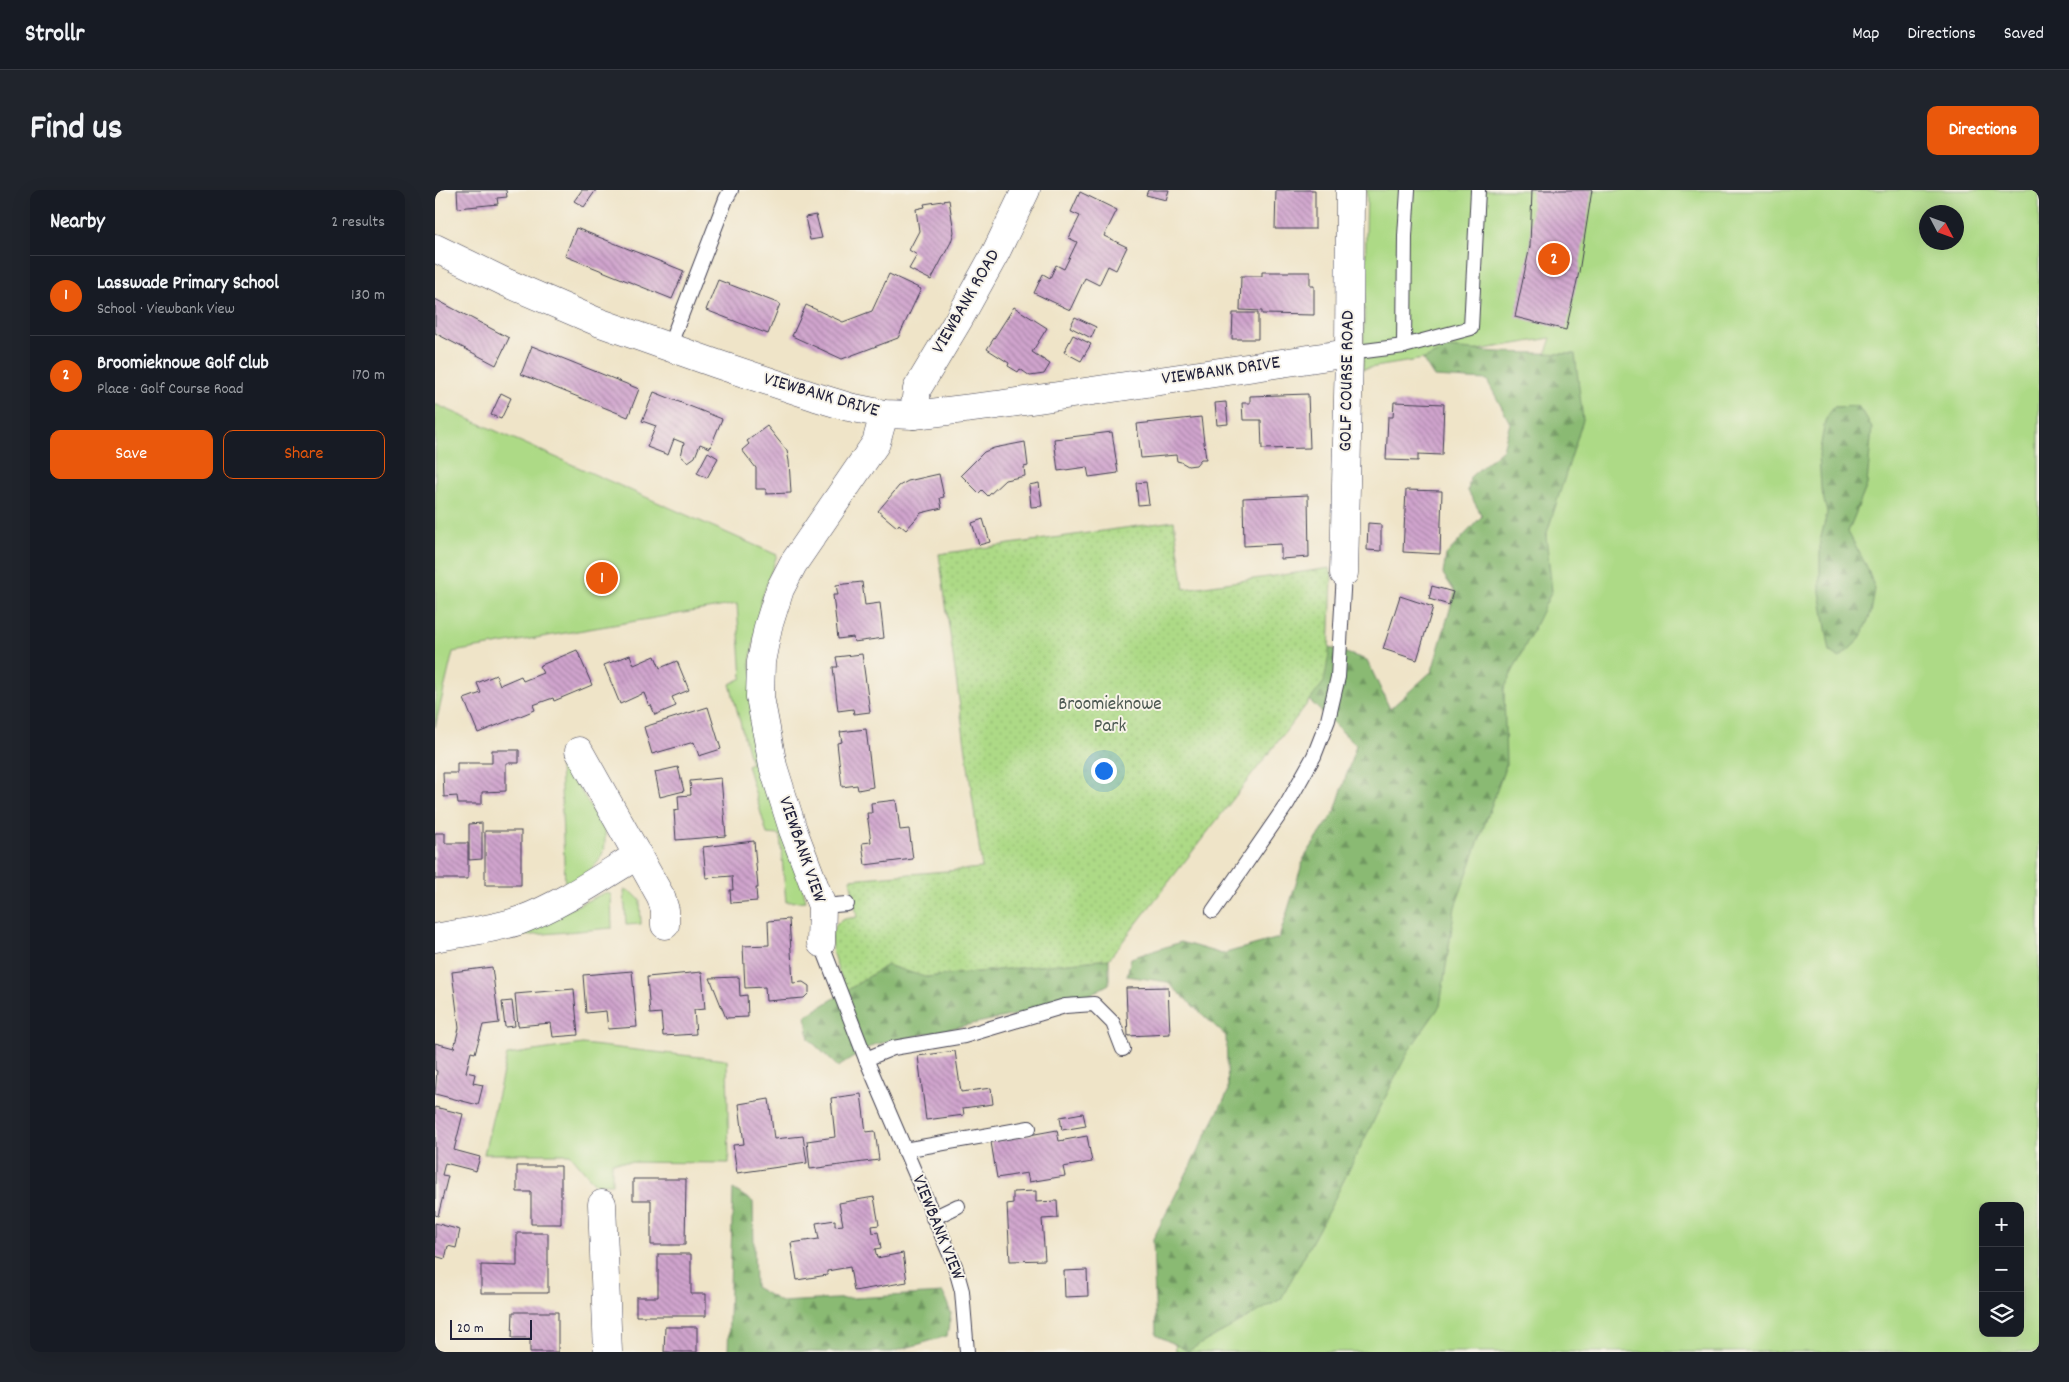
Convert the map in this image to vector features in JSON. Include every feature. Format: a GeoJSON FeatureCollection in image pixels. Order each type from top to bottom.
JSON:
{"type":"FeatureCollection","features":[{"type":"Feature","properties":{"kind":"street","name":"VIEWBANK ROAD"},"geometry":{"type":"LineString","coordinates":[[915,414],[917,389],[997,252],[1026,190]]}},
{"type":"Feature","properties":{"kind":"street","name":"GOLF COURSE ROAD"},"geometry":{"type":"LineString","coordinates":[[1344,573],[1349,353],[1350,190]]}},
{"type":"Feature","properties":{"kind":"street","name":"VIEWBANK DRIVE"},"geometry":{"type":"LineString","coordinates":[[435,248],[505,282],[598,322],[816,397],[849,407],[884,414],[915,414],[997,405],[1349,353]]}},
{"type":"Feature","properties":{"kind":"street","name":"VIEWBANK VIEW"},"geometry":{"type":"LineString","coordinates":[[821,943],[835,905],[793,830],[773,766],[760,697],[761,662],[768,627],[780,589],[793,564],[876,443],[884,414]]}},
{"type":"Feature","properties":{"kind":"street"},"geometry":{"type":"LineString","coordinates":[[579,751],[661,897],[665,910],[665,925]]}},
{"type":"Feature","properties":{"kind":"street"},"geometry":{"type":"LineString","coordinates":[[435,938],[521,920],[561,901],[638,855]]}},
{"type":"Feature","properties":{"kind":"street"},"geometry":{"type":"LineString","coordinates":[[602,1204],[608,1352]]}},
{"type":"Feature","properties":{"kind":"lane"},"geometry":{"type":"LineString","coordinates":[[669,347],[731,190]]}},
{"type":"Feature","properties":{"kind":"lane"},"geometry":{"type":"LineString","coordinates":[[1404,346],[1405,236],[1408,190]]}},
{"type":"Feature","properties":{"kind":"lane"},"geometry":{"type":"LineString","coordinates":[[1349,353],[1404,346],[1471,328],[1478,190]]}},
{"type":"Feature","properties":{"kind":"lane"},"geometry":{"type":"LineString","coordinates":[[1213,911],[1287,804],[1314,756],[1327,720],[1339,677],[1344,573]]}},
{"type":"Feature","properties":{"kind":"lane","name":"VIEWBANK VIEW"},"geometry":{"type":"LineString","coordinates":[[821,943],[866,1059],[955,1266],[962,1291],[967,1352]]}},
{"type":"Feature","properties":{"kind":"lane"},"geometry":{"type":"LineString","coordinates":[[866,1059],[893,1048],[964,1036],[1065,1006],[1083,1004],[1094,1004],[1113,1023],[1123,1049]]}},
{"type":"Feature","properties":{"kind":"lane"},"geometry":{"type":"LineString","coordinates":[[904,1150],[1029,1128]]}},
{"type":"Feature","properties":{"kind":"lane"},"geometry":{"type":"LineString","coordinates":[[933,1218],[958,1206]]}},
{"type":"Feature","properties":{"kind":"green space"},"geometry":{"type":"Polygon","coordinates":[[[1367,190],[2039,190],[2039,1352],[1176,1352],[1164,1233],[1435,677],[1551,338],[1363,369],[1367,190]]]}},
{"type":"Feature","properties":{"kind":"green space"},"geometry":{"type":"Polygon","coordinates":[[[1446,348],[1498,352],[1575,354],[1583,420],[1546,536],[1552,591],[1504,689],[1506,765],[1455,907],[1440,1006],[1409,1050],[1331,1206],[1281,1299],[1188,1351],[1156,1335],[1153,1239],[1228,1092],[1226,1036],[1167,982],[1127,976],[1131,958],[1181,942],[1222,954],[1279,938],[1304,858],[1335,811],[1356,745],[1306,697],[1322,645],[1367,660],[1390,709],[1432,671],[1455,592],[1443,574],[1446,555],[1482,516],[1468,491],[1470,477],[1503,449],[1510,423],[1487,380],[1434,377],[1423,360],[1446,348]]]}},
{"type":"Feature","properties":{"kind":"green space"},"geometry":{"type":"Polygon","coordinates":[[[435,404],[777,555],[761,601],[750,663],[806,901],[786,902],[780,835],[767,834],[747,765],[751,763],[730,684],[742,678],[737,604],[453,652],[435,727],[435,404]]]}},
{"type":"Feature","properties":{"kind":"green space"},"geometry":{"type":"Polygon","coordinates":[[[1858,406],[1872,427],[1867,485],[1848,532],[1866,565],[1875,589],[1871,613],[1860,639],[1840,658],[1830,652],[1820,592],[1820,541],[1827,513],[1821,488],[1819,455],[1825,421],[1833,407],[1858,406]]]}},
{"type":"Feature","properties":{"kind":"green space","name":"Broomieknowe Park"},"geometry":{"type":"Polygon","coordinates":[[[1174,521],[1184,589],[1330,568],[1332,576],[1329,654],[1324,682],[1109,959],[925,977],[887,965],[846,991],[833,954],[832,934],[835,926],[842,920],[857,917],[850,879],[982,868],[939,554],[1174,521]]]}},
{"type":"Feature","properties":{"kind":"green space"},"geometry":{"type":"Polygon","coordinates":[[[564,763],[605,831],[605,842],[600,859],[589,871],[565,886],[560,764],[564,763]]]}},
{"type":"Feature","properties":{"kind":"green space"},"geometry":{"type":"Polygon","coordinates":[[[624,890],[633,893],[640,900],[641,924],[626,925],[624,890]]]}},
{"type":"Feature","properties":{"kind":"green space"},"geometry":{"type":"Polygon","coordinates":[[[604,893],[611,895],[612,928],[510,937],[604,893]]]}},
{"type":"Feature","properties":{"kind":"green space"},"geometry":{"type":"Polygon","coordinates":[[[1109,959],[1109,984],[1076,1002],[873,1045],[838,1067],[809,1039],[806,1016],[887,965],[926,977],[1109,959]]]}},
{"type":"Feature","properties":{"kind":"green space"},"geometry":{"type":"Polygon","coordinates":[[[582,1044],[727,1060],[729,1163],[612,1162],[612,1184],[595,1184],[570,1154],[484,1154],[507,1055],[582,1044]]]}},
{"type":"Feature","properties":{"kind":"green space"},"geometry":{"type":"Polygon","coordinates":[[[733,1189],[753,1202],[755,1287],[781,1302],[943,1293],[951,1313],[947,1336],[892,1352],[728,1352],[733,1189]]]}},
{"type":"Feature","properties":{"kind":"building"},"geometry":{"type":"Polygon","coordinates":[[[457,190],[506,190],[507,197],[497,198],[498,204],[458,208],[457,190]]]}},
{"type":"Feature","properties":{"kind":"building"},"geometry":{"type":"Polygon","coordinates":[[[582,190],[596,190],[584,207],[574,201],[582,190]]]}},
{"type":"Feature","properties":{"kind":"building"},"geometry":{"type":"Polygon","coordinates":[[[1148,190],[1169,190],[1166,200],[1146,195],[1148,190]]]}},
{"type":"Feature","properties":{"kind":"building"},"geometry":{"type":"Polygon","coordinates":[[[1276,190],[1315,190],[1315,229],[1275,229],[1276,190]]]}},
{"type":"Feature","properties":{"kind":"building"},"geometry":{"type":"Polygon","coordinates":[[[1532,190],[1592,190],[1579,272],[1566,330],[1515,317],[1530,246],[1532,190]]]}},
{"type":"Feature","properties":{"kind":"building"},"geometry":{"type":"Polygon","coordinates":[[[1080,192],[1117,210],[1104,236],[1127,247],[1116,270],[1108,266],[1099,285],[1085,278],[1070,310],[1034,293],[1043,274],[1050,278],[1056,265],[1064,269],[1077,242],[1069,238],[1080,216],[1071,212],[1080,192]]]}},
{"type":"Feature","properties":{"kind":"building"},"geometry":{"type":"Polygon","coordinates":[[[949,200],[954,232],[951,242],[931,280],[909,269],[917,255],[909,250],[919,231],[916,209],[925,207],[924,204],[949,200]]]}},
{"type":"Feature","properties":{"kind":"building"},"geometry":{"type":"Polygon","coordinates":[[[816,215],[822,238],[810,240],[805,217],[816,215]]]}},
{"type":"Feature","properties":{"kind":"building"},"geometry":{"type":"Polygon","coordinates":[[[576,228],[684,271],[672,299],[565,256],[576,228]]]}},
{"type":"Feature","properties":{"kind":"building"},"geometry":{"type":"Polygon","coordinates":[[[1262,272],[1310,272],[1310,286],[1314,286],[1314,315],[1262,314],[1262,311],[1240,310],[1241,276],[1262,276],[1262,272]]]}},
{"type":"Feature","properties":{"kind":"building"},"geometry":{"type":"Polygon","coordinates":[[[889,274],[921,289],[898,338],[842,359],[792,336],[806,305],[843,322],[872,311],[889,274]]]}},
{"type":"Feature","properties":{"kind":"building"},"geometry":{"type":"Polygon","coordinates":[[[718,280],[780,304],[768,334],[706,310],[718,280]]]}},
{"type":"Feature","properties":{"kind":"building"},"geometry":{"type":"Polygon","coordinates":[[[435,299],[509,338],[496,365],[435,333],[435,299]]]}},
{"type":"Feature","properties":{"kind":"building"},"geometry":{"type":"Polygon","coordinates":[[[1014,307],[1047,328],[1032,352],[1050,364],[1044,374],[1030,376],[1020,369],[1018,372],[1008,366],[1009,363],[987,349],[1014,307]]]}},
{"type":"Feature","properties":{"kind":"building"},"geometry":{"type":"Polygon","coordinates":[[[1233,313],[1258,313],[1258,339],[1232,339],[1233,313]]]}},
{"type":"Feature","properties":{"kind":"building"},"geometry":{"type":"Polygon","coordinates":[[[1075,317],[1096,327],[1091,338],[1070,327],[1075,317]]]}},
{"type":"Feature","properties":{"kind":"building"},"geometry":{"type":"Polygon","coordinates":[[[1073,335],[1091,344],[1081,361],[1064,352],[1073,335]]]}},
{"type":"Feature","properties":{"kind":"building"},"geometry":{"type":"Polygon","coordinates":[[[532,346],[639,389],[628,417],[521,374],[532,346]]]}},
{"type":"Feature","properties":{"kind":"building"},"geometry":{"type":"Polygon","coordinates":[[[654,392],[722,419],[710,448],[700,444],[695,457],[688,462],[681,456],[684,443],[674,439],[668,455],[647,447],[656,426],[642,421],[654,392]]]}},
{"type":"Feature","properties":{"kind":"building"},"geometry":{"type":"Polygon","coordinates":[[[501,393],[511,398],[501,419],[491,415],[501,393]]]}},
{"type":"Feature","properties":{"kind":"building"},"geometry":{"type":"Polygon","coordinates":[[[1308,394],[1310,448],[1262,449],[1261,420],[1243,420],[1242,403],[1250,403],[1250,396],[1308,394]]]}},
{"type":"Feature","properties":{"kind":"building"},"geometry":{"type":"Polygon","coordinates":[[[1226,402],[1228,424],[1217,425],[1215,403],[1226,402]]]}},
{"type":"Feature","properties":{"kind":"building"},"geometry":{"type":"Polygon","coordinates":[[[1394,402],[1444,404],[1442,455],[1418,454],[1418,461],[1386,460],[1388,417],[1393,417],[1394,402]]]}},
{"type":"Feature","properties":{"kind":"building"},"geometry":{"type":"Polygon","coordinates":[[[1201,417],[1206,459],[1201,459],[1196,465],[1188,466],[1177,461],[1176,455],[1141,458],[1137,424],[1201,417]]]}},
{"type":"Feature","properties":{"kind":"building"},"geometry":{"type":"Polygon","coordinates":[[[767,426],[787,451],[791,493],[766,494],[766,489],[756,489],[756,468],[742,450],[749,444],[747,441],[767,426]]]}},
{"type":"Feature","properties":{"kind":"building"},"geometry":{"type":"Polygon","coordinates":[[[1112,432],[1118,473],[1089,477],[1087,467],[1058,471],[1054,439],[1112,432]]]}},
{"type":"Feature","properties":{"kind":"building"},"geometry":{"type":"Polygon","coordinates":[[[1025,442],[1028,466],[1024,467],[1025,476],[1005,480],[988,496],[982,490],[979,493],[961,475],[984,452],[994,448],[1025,442]]]}},
{"type":"Feature","properties":{"kind":"building"},"geometry":{"type":"Polygon","coordinates":[[[708,452],[718,458],[707,478],[697,473],[708,452]]]}},
{"type":"Feature","properties":{"kind":"building"},"geometry":{"type":"Polygon","coordinates":[[[939,474],[944,497],[940,498],[942,508],[921,513],[906,530],[899,524],[897,527],[878,511],[899,486],[908,481],[939,474]]]}},
{"type":"Feature","properties":{"kind":"building"},"geometry":{"type":"Polygon","coordinates":[[[1146,482],[1149,504],[1138,505],[1136,483],[1146,482]]]}},
{"type":"Feature","properties":{"kind":"building"},"geometry":{"type":"Polygon","coordinates":[[[1039,483],[1042,506],[1031,507],[1029,485],[1039,483]]]}},
{"type":"Feature","properties":{"kind":"building"},"geometry":{"type":"Polygon","coordinates":[[[1406,490],[1442,491],[1440,554],[1403,552],[1406,490]]]}},
{"type":"Feature","properties":{"kind":"building"},"geometry":{"type":"Polygon","coordinates":[[[1308,495],[1309,557],[1281,559],[1281,544],[1244,546],[1243,498],[1308,495]]]}},
{"type":"Feature","properties":{"kind":"building"},"geometry":{"type":"Polygon","coordinates":[[[983,519],[990,542],[979,545],[972,523],[983,519]]]}},
{"type":"Feature","properties":{"kind":"building"},"geometry":{"type":"Polygon","coordinates":[[[1368,523],[1381,524],[1381,551],[1367,550],[1368,523]]]}},
{"type":"Feature","properties":{"kind":"building"},"geometry":{"type":"Polygon","coordinates":[[[862,582],[865,605],[880,603],[884,638],[854,642],[853,637],[838,639],[833,595],[838,595],[836,585],[862,582]]]}},
{"type":"Feature","properties":{"kind":"building"},"geometry":{"type":"Polygon","coordinates":[[[1432,586],[1453,592],[1449,605],[1429,599],[1432,586]]]}},
{"type":"Feature","properties":{"kind":"building"},"geometry":{"type":"Polygon","coordinates":[[[1400,596],[1433,607],[1417,660],[1383,649],[1400,596]]]}},
{"type":"Feature","properties":{"kind":"building"},"geometry":{"type":"Polygon","coordinates":[[[577,650],[592,685],[554,701],[553,698],[533,705],[535,710],[478,733],[464,699],[481,693],[477,683],[496,675],[500,685],[521,676],[523,681],[543,673],[539,666],[577,650]]]}},
{"type":"Feature","properties":{"kind":"building"},"geometry":{"type":"Polygon","coordinates":[[[862,654],[870,712],[854,714],[853,709],[838,711],[833,667],[838,667],[836,657],[862,654]]]}},
{"type":"Feature","properties":{"kind":"building"},"geometry":{"type":"Polygon","coordinates":[[[630,655],[634,665],[655,656],[660,668],[677,661],[689,690],[672,697],[676,706],[655,715],[644,693],[620,704],[604,665],[630,655]]]}},
{"type":"Feature","properties":{"kind":"building"},"geometry":{"type":"Polygon","coordinates":[[[708,707],[721,749],[699,756],[694,742],[652,754],[644,727],[708,707]]]}},
{"type":"Feature","properties":{"kind":"building"},"geometry":{"type":"Polygon","coordinates":[[[866,729],[873,787],[858,790],[857,785],[842,787],[837,743],[842,742],[840,732],[866,729]]]}},
{"type":"Feature","properties":{"kind":"building"},"geometry":{"type":"Polygon","coordinates":[[[492,750],[519,750],[519,763],[506,763],[506,791],[482,792],[482,804],[458,804],[457,796],[444,797],[443,773],[457,773],[457,763],[492,763],[492,750]]]}},
{"type":"Feature","properties":{"kind":"building"},"geometry":{"type":"Polygon","coordinates":[[[678,767],[684,791],[660,797],[655,772],[678,767]]]}},
{"type":"Feature","properties":{"kind":"building"},"geometry":{"type":"Polygon","coordinates":[[[721,778],[726,836],[676,840],[674,811],[679,810],[678,796],[691,795],[690,781],[721,778]]]}},
{"type":"Feature","properties":{"kind":"building"},"geometry":{"type":"Polygon","coordinates":[[[896,800],[900,830],[909,829],[913,859],[865,865],[862,843],[871,842],[867,813],[872,813],[871,803],[896,800]]]}},
{"type":"Feature","properties":{"kind":"building"},"geometry":{"type":"Polygon","coordinates":[[[482,823],[482,859],[469,860],[469,824],[482,823]]]}},
{"type":"Feature","properties":{"kind":"building"},"geometry":{"type":"Polygon","coordinates":[[[485,831],[521,831],[521,885],[485,885],[485,831]]]}},
{"type":"Feature","properties":{"kind":"building"},"geometry":{"type":"Polygon","coordinates":[[[435,833],[445,833],[445,843],[468,843],[468,879],[435,879],[435,833]]]}},
{"type":"Feature","properties":{"kind":"building"},"geometry":{"type":"Polygon","coordinates":[[[754,841],[758,888],[756,888],[757,901],[731,903],[730,890],[733,890],[732,876],[706,878],[703,847],[754,841]]]}},
{"type":"Feature","properties":{"kind":"building"},"geometry":{"type":"Polygon","coordinates":[[[789,919],[793,983],[803,982],[809,986],[809,993],[804,998],[766,1001],[765,987],[745,988],[743,946],[769,945],[768,921],[789,919]]]}},
{"type":"Feature","properties":{"kind":"building"},"geometry":{"type":"Polygon","coordinates":[[[492,967],[499,1023],[483,1025],[475,1053],[471,1052],[466,1072],[475,1074],[473,1083],[483,1085],[478,1105],[435,1094],[437,1071],[435,1070],[435,1043],[454,1048],[459,1028],[452,972],[492,967]]]}},
{"type":"Feature","properties":{"kind":"building"},"geometry":{"type":"Polygon","coordinates":[[[632,971],[637,1027],[608,1029],[606,1011],[586,1013],[583,975],[632,971]]]}},
{"type":"Feature","properties":{"kind":"building"},"geometry":{"type":"Polygon","coordinates":[[[702,972],[705,1009],[694,1010],[696,1034],[663,1036],[661,1013],[650,1014],[647,977],[702,972]]]}},
{"type":"Feature","properties":{"kind":"building"},"geometry":{"type":"Polygon","coordinates":[[[739,977],[740,996],[747,995],[748,1017],[726,1018],[710,978],[739,977]]]}},
{"type":"Feature","properties":{"kind":"building"},"geometry":{"type":"Polygon","coordinates":[[[1168,987],[1170,1034],[1128,1036],[1126,988],[1168,987]]]}},
{"type":"Feature","properties":{"kind":"building"},"geometry":{"type":"Polygon","coordinates":[[[574,989],[578,1035],[553,1037],[551,1023],[518,1026],[515,994],[574,989]]]}},
{"type":"Feature","properties":{"kind":"building"},"geometry":{"type":"Polygon","coordinates":[[[512,1001],[515,1026],[505,1027],[502,1002],[512,1001]]]}},
{"type":"Feature","properties":{"kind":"building"},"geometry":{"type":"Polygon","coordinates":[[[955,1051],[961,1092],[991,1088],[993,1104],[963,1108],[964,1115],[926,1120],[918,1056],[955,1051]]]}},
{"type":"Feature","properties":{"kind":"building"},"geometry":{"type":"Polygon","coordinates":[[[861,1094],[866,1132],[875,1131],[879,1160],[810,1169],[807,1141],[835,1137],[831,1098],[861,1094]]]}},
{"type":"Feature","properties":{"kind":"building"},"geometry":{"type":"Polygon","coordinates":[[[769,1099],[774,1139],[803,1136],[807,1163],[737,1173],[733,1145],[744,1144],[739,1104],[769,1099]]]}},
{"type":"Feature","properties":{"kind":"building"},"geometry":{"type":"Polygon","coordinates":[[[435,1107],[463,1114],[454,1150],[480,1157],[476,1171],[445,1163],[442,1175],[448,1176],[438,1216],[435,1215],[435,1107]]]}},
{"type":"Feature","properties":{"kind":"building"},"geometry":{"type":"Polygon","coordinates":[[[1083,1113],[1086,1126],[1062,1130],[1060,1117],[1083,1113]]]}},
{"type":"Feature","properties":{"kind":"building"},"geometry":{"type":"Polygon","coordinates":[[[1057,1130],[1059,1141],[1087,1136],[1092,1162],[1063,1167],[1065,1176],[1029,1182],[1027,1173],[997,1178],[991,1142],[1057,1130]]]}},
{"type":"Feature","properties":{"kind":"building"},"geometry":{"type":"Polygon","coordinates":[[[517,1166],[561,1166],[561,1224],[531,1224],[531,1192],[517,1192],[517,1166]]]}},
{"type":"Feature","properties":{"kind":"building"},"geometry":{"type":"Polygon","coordinates":[[[633,1179],[686,1179],[685,1245],[651,1245],[651,1200],[633,1200],[633,1179]]]}},
{"type":"Feature","properties":{"kind":"building"},"geometry":{"type":"Polygon","coordinates":[[[1036,1191],[1036,1202],[1057,1201],[1058,1218],[1042,1219],[1045,1260],[1010,1261],[1007,1204],[1013,1203],[1013,1192],[1036,1191]]]}},
{"type":"Feature","properties":{"kind":"building"},"geometry":{"type":"Polygon","coordinates":[[[874,1197],[879,1225],[872,1226],[873,1233],[878,1232],[881,1248],[875,1249],[877,1258],[903,1253],[907,1282],[854,1291],[850,1267],[827,1271],[827,1275],[797,1280],[791,1243],[819,1239],[816,1223],[835,1220],[835,1226],[843,1225],[839,1203],[874,1197]]]}},
{"type":"Feature","properties":{"kind":"building"},"geometry":{"type":"Polygon","coordinates":[[[435,1223],[460,1230],[456,1248],[448,1246],[445,1259],[435,1256],[435,1223]]]}},
{"type":"Feature","properties":{"kind":"building"},"geometry":{"type":"Polygon","coordinates":[[[517,1233],[548,1233],[548,1293],[481,1293],[481,1265],[517,1266],[517,1233]]]}},
{"type":"Feature","properties":{"kind":"building"},"geometry":{"type":"Polygon","coordinates":[[[658,1254],[691,1254],[691,1294],[706,1294],[706,1316],[636,1316],[636,1297],[658,1297],[658,1254]]]}},
{"type":"Feature","properties":{"kind":"building"},"geometry":{"type":"Polygon","coordinates":[[[1087,1270],[1088,1296],[1065,1297],[1064,1271],[1087,1270]]]}},
{"type":"Feature","properties":{"kind":"building"},"geometry":{"type":"Polygon","coordinates":[[[513,1312],[558,1312],[558,1352],[530,1352],[530,1338],[512,1338],[513,1312]]]}},
{"type":"Feature","properties":{"kind":"building"},"geometry":{"type":"Polygon","coordinates":[[[665,1327],[697,1327],[697,1352],[664,1352],[665,1327]]]}},
{"type":"Feature","properties":{"kind":"place","name":"Broomieknowe Golf Club"},"geometry":{"type":"Point","coordinates":[1554,259]}},
{"type":"Feature","properties":{"kind":"place","name":"Lasswade Primary School"},"geometry":{"type":"Point","coordinates":[602,578]}}]}
